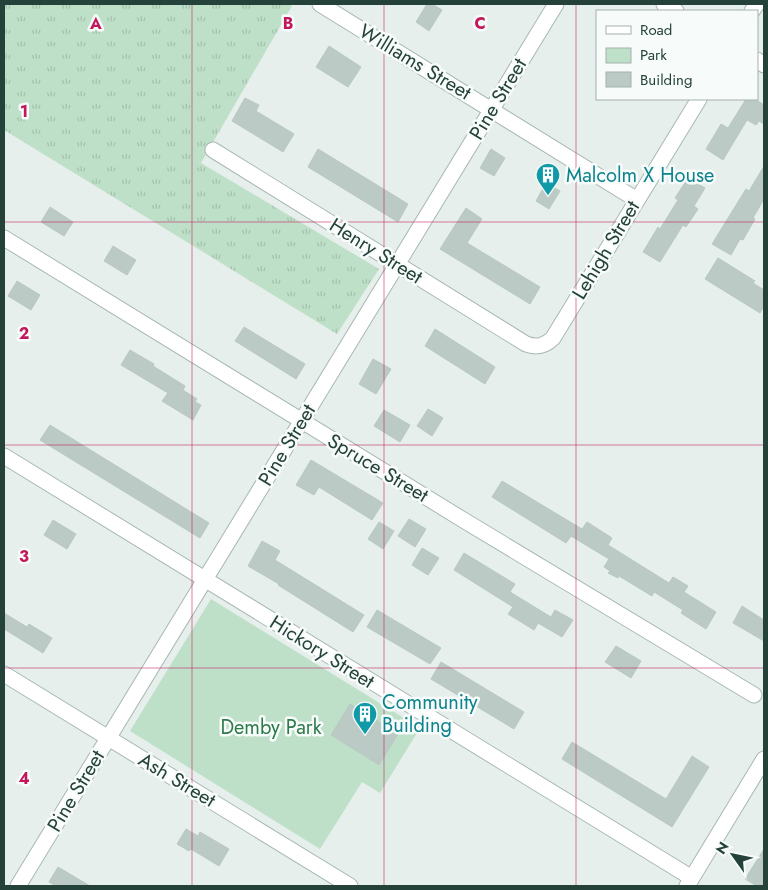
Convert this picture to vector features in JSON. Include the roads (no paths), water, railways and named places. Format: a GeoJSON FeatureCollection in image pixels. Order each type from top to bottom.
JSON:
{"type":"FeatureCollection","features":[{"type":"Feature","properties":{"kind":"street","name":"Williams Street"},"geometry":{"type":"LineString","coordinates":[[320,4],[637,200]]}},
{"type":"Feature","properties":{"kind":"street","name":"Pine Street"},"geometry":{"type":"LineString","coordinates":[[18,886],[556,4]]}},
{"type":"Feature","properties":{"kind":"street","name":"Lehigh Street"},"geometry":{"type":"LineString","coordinates":[[541,346],[553,338],[698,100]]}},
{"type":"Feature","properties":{"kind":"street","name":"Henry Street"},"geometry":{"type":"LineString","coordinates":[[213,150],[526,344],[534,347],[541,346]]}},
{"type":"Feature","properties":{"kind":"street","name":"Spruce Street"},"geometry":{"type":"LineString","coordinates":[[4,238],[302,421],[754,694]]}},
{"type":"Feature","properties":{"kind":"street","name":"Hickory Street"},"geometry":{"type":"LineString","coordinates":[[4,456],[690,882]]}},
{"type":"Feature","properties":{"kind":"street","name":"Ash Street"},"geometry":{"type":"LineString","coordinates":[[4,674],[350,886]]}},
{"type":"Feature","properties":{"kind":"street"},"geometry":{"type":"LineString","coordinates":[[690,882],[764,759]]}},
{"type":"Feature","properties":{"kind":"place","name":"Malcolm X House"},"geometry":{"type":"Point","coordinates":[548,196]}},
{"type":"Feature","properties":{"kind":"place","name":"Community Building"},"geometry":{"type":"Point","coordinates":[365,735]}},
{"type":"Feature","properties":{"kind":"park label","name":"Demby Park"},"geometry":{"type":"Point","coordinates":[271,727]}}]}
